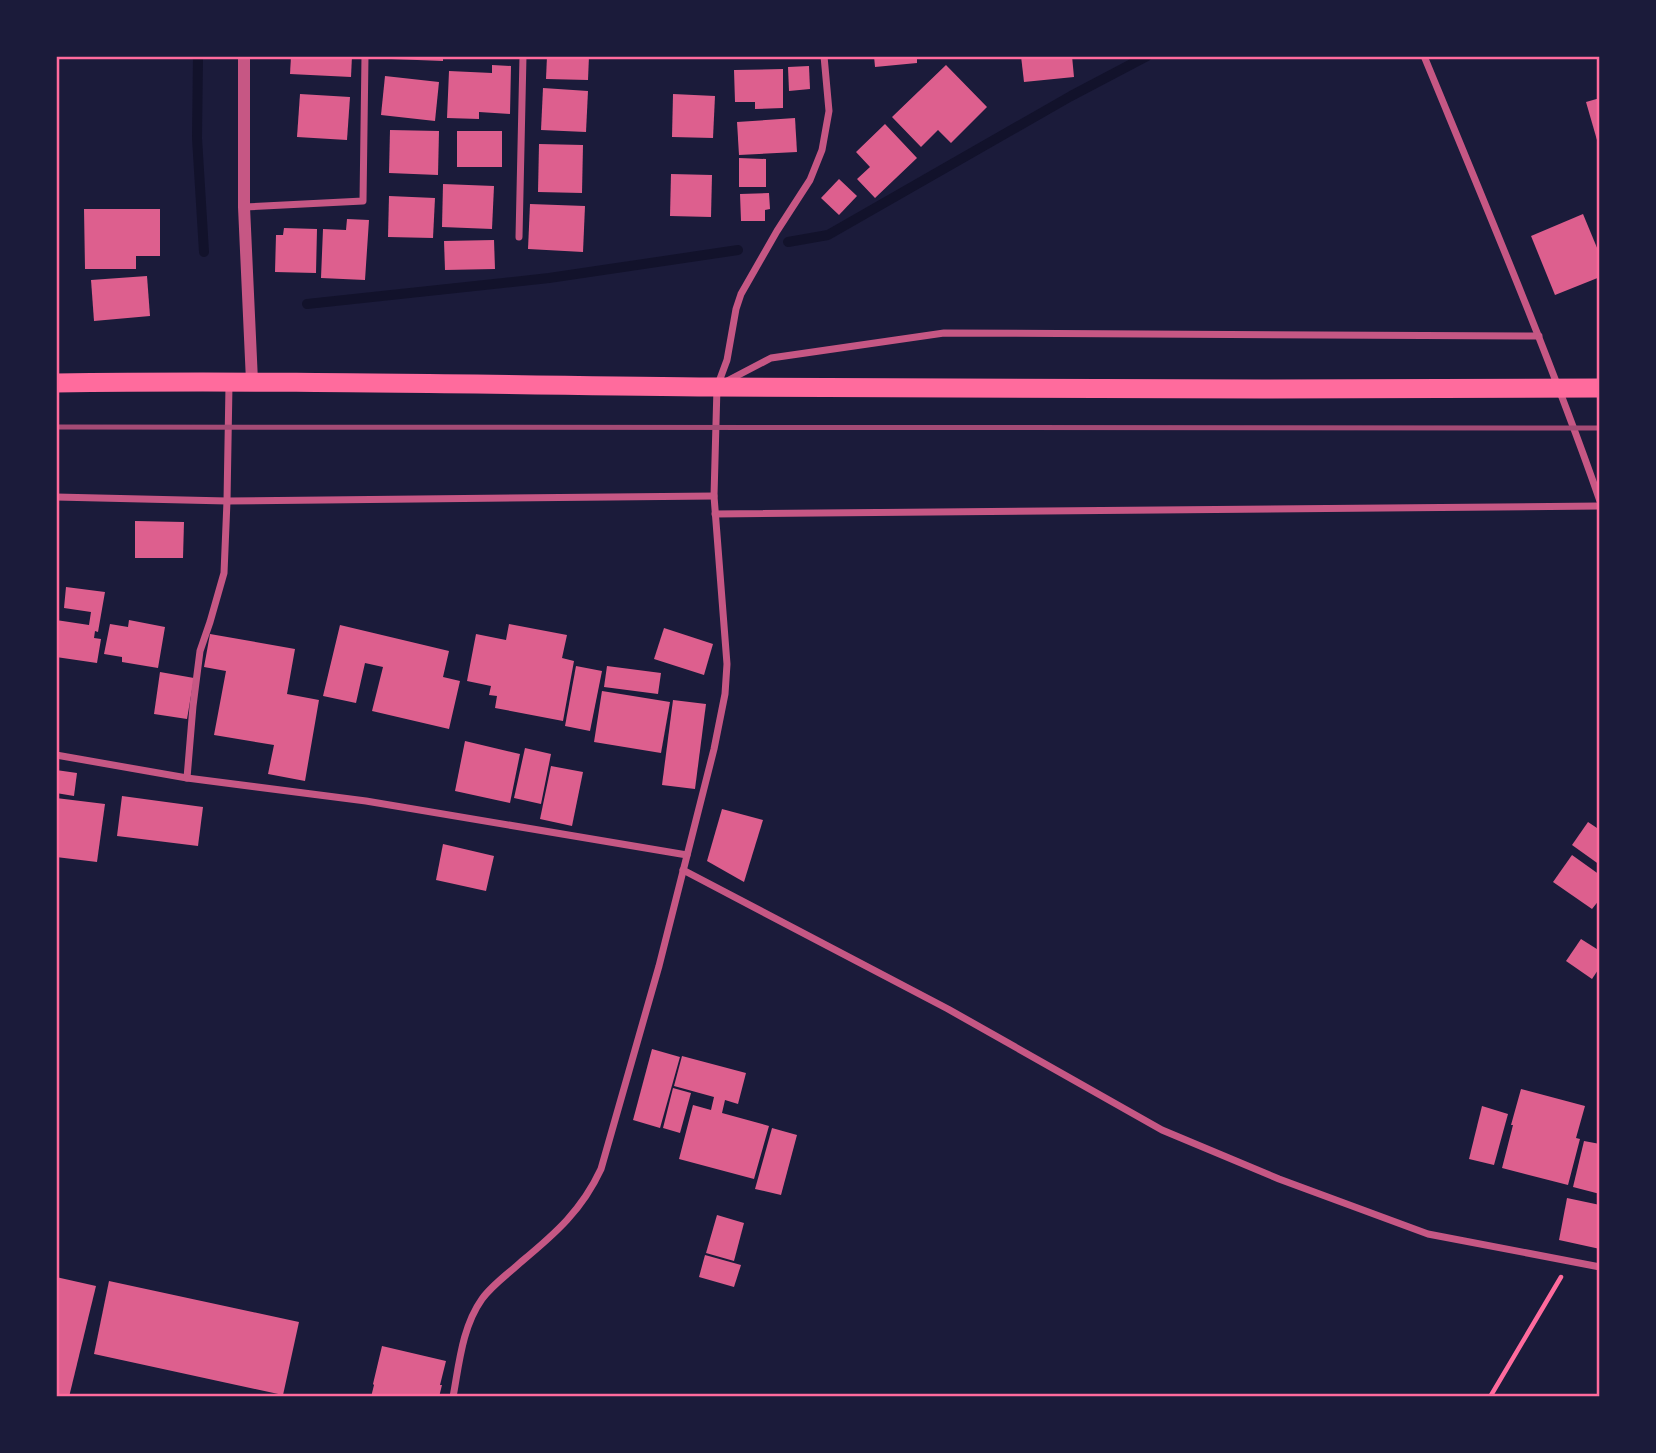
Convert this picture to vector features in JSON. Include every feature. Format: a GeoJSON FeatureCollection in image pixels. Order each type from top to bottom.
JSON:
{"type":"FeatureCollection","features":[{"type":"Feature","properties":{"kind":"highway"},"geometry":{"type":"LineString","coordinates":[[56,383],[252,381],[1318,390],[1600,388]]}},
{"type":"Feature","properties":{"kind":"street"},"geometry":{"type":"LineString","coordinates":[[244,56],[244,207],[252,381]]}},
{"type":"Feature","properties":{"kind":"street"},"geometry":{"type":"LineString","coordinates":[[244,207],[363,201],[365,56]]}},
{"type":"Feature","properties":{"kind":"street"},"geometry":{"type":"LineString","coordinates":[[519,237],[523,56]]}},
{"type":"Feature","properties":{"kind":"street"},"geometry":{"type":"LineString","coordinates":[[453,1397],[465,1337],[482,1299],[554,1235],[582,1204],[593,1187],[601,1169],[659,966],[725,694],[727,664],[714,496],[717,387],[727,360],[741,294],[810,180],[822,150],[829,111],[824,56]]}},
{"type":"Feature","properties":{"kind":"street"},"geometry":{"type":"LineString","coordinates":[[1424,56],[1567,407],[1600,501]]}},
{"type":"Feature","properties":{"kind":"street"},"geometry":{"type":"LineString","coordinates":[[717,387],[771,358],[944,333],[1539,337]]}},
{"type":"Feature","properties":{"kind":"street"},"geometry":{"type":"LineString","coordinates":[[187,778],[200,651],[224,573],[229,381]]}},
{"type":"Feature","properties":{"kind":"street"},"geometry":{"type":"LineString","coordinates":[[56,497],[227,501],[714,496]]}},
{"type":"Feature","properties":{"kind":"street"},"geometry":{"type":"LineString","coordinates":[[715,514],[1600,506]]}},
{"type":"Feature","properties":{"kind":"street"},"geometry":{"type":"LineString","coordinates":[[56,755],[187,778],[366,801],[687,855]]}},
{"type":"Feature","properties":{"kind":"street"},"geometry":{"type":"LineString","coordinates":[[683,870],[948,1010],[1162,1129],[1279,1179],[1428,1234],[1600,1267]]}},
{"type":"Feature","properties":{"kind":"path"},"geometry":{"type":"LineString","coordinates":[[1490,1397],[1570,1262]]}},
{"type":"Feature","properties":{"kind":"building"},"geometry":{"type":"Polygon","coordinates":[[[291,56],[352,56],[351,77],[290,74],[291,56]]]}},
{"type":"Feature","properties":{"kind":"building"},"geometry":{"type":"Polygon","coordinates":[[[391,56],[443,56],[443,61],[391,59],[391,56]]]}},
{"type":"Feature","properties":{"kind":"building"},"geometry":{"type":"Polygon","coordinates":[[[547,56],[589,56],[588,80],[546,79],[547,56]]]}},
{"type":"Feature","properties":{"kind":"building"},"geometry":{"type":"Polygon","coordinates":[[[874,56],[917,56],[917,63],[875,67],[874,56]]]}},
{"type":"Feature","properties":{"kind":"building"},"geometry":{"type":"Polygon","coordinates":[[[1021,56],[1072,56],[1074,77],[1024,82],[1021,56]]]}},
{"type":"Feature","properties":{"kind":"building"},"geometry":{"type":"Polygon","coordinates":[[[492,65],[511,66],[510,114],[479,112],[479,119],[447,118],[449,71],[492,73],[492,65]]]}},
{"type":"Feature","properties":{"kind":"building"},"geometry":{"type":"Polygon","coordinates":[[[946,65],[987,107],[951,143],[938,130],[921,147],[892,117],[946,65]]]}},
{"type":"Feature","properties":{"kind":"building"},"geometry":{"type":"Polygon","coordinates":[[[809,66],[810,89],[789,91],[788,67],[809,66]]]}},
{"type":"Feature","properties":{"kind":"building"},"geometry":{"type":"Polygon","coordinates":[[[783,69],[783,108],[755,109],[755,102],[735,102],[734,70],[783,69]]]}},
{"type":"Feature","properties":{"kind":"building"},"geometry":{"type":"Polygon","coordinates":[[[385,76],[439,82],[435,121],[381,115],[385,76]]]}},
{"type":"Feature","properties":{"kind":"building"},"geometry":{"type":"Polygon","coordinates":[[[543,88],[588,91],[586,132],[541,130],[543,88]]]}},
{"type":"Feature","properties":{"kind":"building"},"geometry":{"type":"Polygon","coordinates":[[[300,94],[350,97],[347,140],[297,137],[300,94]]]}},
{"type":"Feature","properties":{"kind":"building"},"geometry":{"type":"Polygon","coordinates":[[[673,94],[715,96],[713,138],[672,137],[673,94]]]}},
{"type":"Feature","properties":{"kind":"building"},"geometry":{"type":"Polygon","coordinates":[[[1600,98],[1600,147],[1599,147],[1586,102],[1600,98]]]}},
{"type":"Feature","properties":{"kind":"building"},"geometry":{"type":"Polygon","coordinates":[[[795,118],[797,152],[739,155],[737,122],[795,118]]]}},
{"type":"Feature","properties":{"kind":"building"},"geometry":{"type":"Polygon","coordinates":[[[885,124],[917,158],[875,198],[857,179],[870,167],[856,152],[885,124]]]}},
{"type":"Feature","properties":{"kind":"building"},"geometry":{"type":"Polygon","coordinates":[[[390,130],[439,131],[438,175],[389,173],[390,130]]]}},
{"type":"Feature","properties":{"kind":"building"},"geometry":{"type":"Polygon","coordinates":[[[457,131],[502,131],[502,167],[457,167],[457,131]]]}},
{"type":"Feature","properties":{"kind":"building"},"geometry":{"type":"Polygon","coordinates":[[[539,144],[583,145],[582,193],[538,192],[539,144]]]}},
{"type":"Feature","properties":{"kind":"building"},"geometry":{"type":"Polygon","coordinates":[[[739,158],[766,159],[766,187],[739,187],[739,158]]]}},
{"type":"Feature","properties":{"kind":"building"},"geometry":{"type":"Polygon","coordinates":[[[671,174],[712,175],[711,217],[670,216],[671,174]]]}},
{"type":"Feature","properties":{"kind":"building"},"geometry":{"type":"Polygon","coordinates":[[[839,179],[857,196],[839,215],[821,198],[839,179]]]}},
{"type":"Feature","properties":{"kind":"building"},"geometry":{"type":"Polygon","coordinates":[[[443,184],[494,186],[492,229],[442,227],[443,184]]]}},
{"type":"Feature","properties":{"kind":"building"},"geometry":{"type":"Polygon","coordinates":[[[769,193],[770,209],[765,210],[765,221],[741,221],[740,194],[769,193]]]}},
{"type":"Feature","properties":{"kind":"building"},"geometry":{"type":"Polygon","coordinates":[[[389,196],[435,198],[433,238],[388,237],[389,196]]]}},
{"type":"Feature","properties":{"kind":"building"},"geometry":{"type":"Polygon","coordinates":[[[530,204],[585,206],[583,252],[528,249],[530,204]]]}},
{"type":"Feature","properties":{"kind":"building"},"geometry":{"type":"Polygon","coordinates":[[[84,209],[160,209],[160,256],[136,256],[136,269],[85,269],[84,209]]]}},
{"type":"Feature","properties":{"kind":"building"},"geometry":{"type":"Polygon","coordinates":[[[1583,214],[1600,255],[1600,277],[1555,295],[1531,236],[1583,214]]]}},
{"type":"Feature","properties":{"kind":"building"},"geometry":{"type":"Polygon","coordinates":[[[347,219],[369,220],[365,280],[321,278],[323,229],[346,230],[347,219]]]}},
{"type":"Feature","properties":{"kind":"building"},"geometry":{"type":"Polygon","coordinates":[[[284,228],[317,229],[316,273],[275,272],[276,235],[283,235],[284,228]]]}},
{"type":"Feature","properties":{"kind":"building"},"geometry":{"type":"Polygon","coordinates":[[[494,240],[495,269],[445,270],[444,241],[494,240]]]}},
{"type":"Feature","properties":{"kind":"building"},"geometry":{"type":"Polygon","coordinates":[[[147,276],[150,316],[94,321],[91,280],[147,276]]]}},
{"type":"Feature","properties":{"kind":"building"},"geometry":{"type":"Polygon","coordinates":[[[135,521],[184,522],[183,558],[135,558],[135,521]]]}},
{"type":"Feature","properties":{"kind":"building"},"geometry":{"type":"Polygon","coordinates":[[[66,587],[105,592],[98,632],[95,631],[94,638],[101,639],[97,663],[56,657],[56,620],[89,625],[91,612],[64,608],[66,587]]]}},
{"type":"Feature","properties":{"kind":"building"},"geometry":{"type":"Polygon","coordinates":[[[129,620],[165,627],[158,668],[122,662],[122,657],[104,654],[110,624],[128,627],[129,620]]]}},
{"type":"Feature","properties":{"kind":"building"},"geometry":{"type":"Polygon","coordinates":[[[509,624],[567,635],[562,658],[574,661],[563,721],[495,708],[497,696],[489,695],[491,686],[467,681],[476,634],[506,640],[509,624]]]}},
{"type":"Feature","properties":{"kind":"building"},"geometry":{"type":"Polygon","coordinates":[[[340,625],[449,651],[443,677],[460,681],[449,729],[372,711],[383,667],[365,663],[356,703],[323,696],[340,625]]]}},
{"type":"Feature","properties":{"kind":"building"},"geometry":{"type":"Polygon","coordinates":[[[664,628],[713,644],[704,675],[654,659],[664,628]]]}},
{"type":"Feature","properties":{"kind":"building"},"geometry":{"type":"Polygon","coordinates":[[[210,634],[295,649],[287,694],[319,700],[305,781],[268,774],[274,745],[214,735],[226,671],[204,667],[210,634]]]}},
{"type":"Feature","properties":{"kind":"building"},"geometry":{"type":"Polygon","coordinates":[[[576,666],[602,671],[590,731],[565,726],[576,666]]]}},
{"type":"Feature","properties":{"kind":"building"},"geometry":{"type":"Polygon","coordinates":[[[607,666],[661,673],[658,694],[604,687],[607,666]]]}},
{"type":"Feature","properties":{"kind":"building"},"geometry":{"type":"Polygon","coordinates":[[[160,672],[194,678],[187,719],[154,714],[160,672]]]}},
{"type":"Feature","properties":{"kind":"building"},"geometry":{"type":"Polygon","coordinates":[[[602,691],[670,702],[661,753],[594,742],[602,691]]]}},
{"type":"Feature","properties":{"kind":"building"},"geometry":{"type":"Polygon","coordinates":[[[673,700],[706,704],[695,789],[662,785],[673,700]]]}},
{"type":"Feature","properties":{"kind":"building"},"geometry":{"type":"Polygon","coordinates":[[[465,741],[520,754],[510,803],[455,791],[465,741]]]}},
{"type":"Feature","properties":{"kind":"building"},"geometry":{"type":"Polygon","coordinates":[[[525,748],[551,754],[541,804],[514,798],[525,748]]]}},
{"type":"Feature","properties":{"kind":"building"},"geometry":{"type":"Polygon","coordinates":[[[551,766],[583,772],[572,826],[540,819],[551,766]]]}},
{"type":"Feature","properties":{"kind":"building"},"geometry":{"type":"Polygon","coordinates":[[[56,770],[77,773],[74,796],[56,793],[56,770]]]}},
{"type":"Feature","properties":{"kind":"building"},"geometry":{"type":"Polygon","coordinates":[[[122,796],[203,807],[198,846],[117,836],[122,796]]]}},
{"type":"Feature","properties":{"kind":"building"},"geometry":{"type":"Polygon","coordinates":[[[56,798],[105,804],[97,862],[56,857],[56,798]]]}},
{"type":"Feature","properties":{"kind":"building"},"geometry":{"type":"Polygon","coordinates":[[[722,809],[763,820],[744,882],[707,861],[722,809]]]}},
{"type":"Feature","properties":{"kind":"building"},"geometry":{"type":"Polygon","coordinates":[[[1588,822],[1600,830],[1600,865],[1572,845],[1588,822]]]}},
{"type":"Feature","properties":{"kind":"building"},"geometry":{"type":"Polygon","coordinates":[[[443,844],[494,856],[486,891],[436,880],[443,844]]]}},
{"type":"Feature","properties":{"kind":"building"},"geometry":{"type":"Polygon","coordinates":[[[1572,855],[1600,875],[1600,899],[1592,909],[1553,882],[1572,855]]]}},
{"type":"Feature","properties":{"kind":"building"},"geometry":{"type":"Polygon","coordinates":[[[1581,939],[1600,951],[1600,967],[1592,979],[1566,961],[1581,939]]]}},
{"type":"Feature","properties":{"kind":"building"},"geometry":{"type":"Polygon","coordinates":[[[652,1049],[680,1057],[660,1128],[633,1120],[652,1049]]]}},
{"type":"Feature","properties":{"kind":"building"},"geometry":{"type":"Polygon","coordinates":[[[682,1056],[746,1073],[738,1104],[725,1100],[722,1113],[769,1126],[754,1179],[679,1159],[693,1105],[711,1110],[714,1097],[674,1086],[682,1056]]]}},
{"type":"Feature","properties":{"kind":"building"},"geometry":{"type":"Polygon","coordinates":[[[673,1088],[691,1093],[680,1133],[663,1128],[673,1088]]]}},
{"type":"Feature","properties":{"kind":"building"},"geometry":{"type":"Polygon","coordinates":[[[1521,1089],[1585,1106],[1568,1185],[1502,1168],[1521,1089]]]}},
{"type":"Feature","properties":{"kind":"building"},"geometry":{"type":"Polygon","coordinates":[[[1482,1106],[1508,1114],[1494,1165],[1469,1159],[1482,1106]]]}},
{"type":"Feature","properties":{"kind":"building"},"geometry":{"type":"Polygon","coordinates":[[[772,1128],[797,1135],[781,1195],[755,1189],[772,1128]]]}},
{"type":"Feature","properties":{"kind":"building"},"geometry":{"type":"Polygon","coordinates":[[[1584,1141],[1600,1144],[1600,1194],[1573,1187],[1584,1141]]]}},
{"type":"Feature","properties":{"kind":"building"},"geometry":{"type":"Polygon","coordinates":[[[1567,1198],[1600,1205],[1600,1249],[1559,1240],[1567,1198]]]}},
{"type":"Feature","properties":{"kind":"building"},"geometry":{"type":"Polygon","coordinates":[[[717,1215],[744,1223],[734,1261],[706,1253],[717,1215]]]}},
{"type":"Feature","properties":{"kind":"building"},"geometry":{"type":"Polygon","coordinates":[[[705,1255],[741,1265],[734,1287],[699,1277],[705,1255]]]}},
{"type":"Feature","properties":{"kind":"building"},"geometry":{"type":"Polygon","coordinates":[[[56,1277],[96,1286],[69,1397],[56,1397],[56,1277]]]}},
{"type":"Feature","properties":{"kind":"building"},"geometry":{"type":"Polygon","coordinates":[[[109,1281],[299,1322],[283,1395],[94,1354],[109,1281]]]}},
{"type":"Feature","properties":{"kind":"building"},"geometry":{"type":"Polygon","coordinates":[[[382,1346],[446,1361],[439,1397],[371,1397],[382,1346]]]}},
{"type":"Feature","properties":{"kind":"waterway"},"geometry":{"type":"LineString","coordinates":[[198,56],[197,138],[204,252]]}},
{"type":"Feature","properties":{"kind":"waterway"},"geometry":{"type":"LineString","coordinates":[[788,242],[828,235],[1071,96],[1147,56]]}},
{"type":"Feature","properties":{"kind":"waterway"},"geometry":{"type":"LineString","coordinates":[[307,304],[549,278],[738,250]]}},
{"type":"Feature","properties":{"kind":"railway"},"geometry":{"type":"LineString","coordinates":[[56,427],[1600,428]]}}]}
